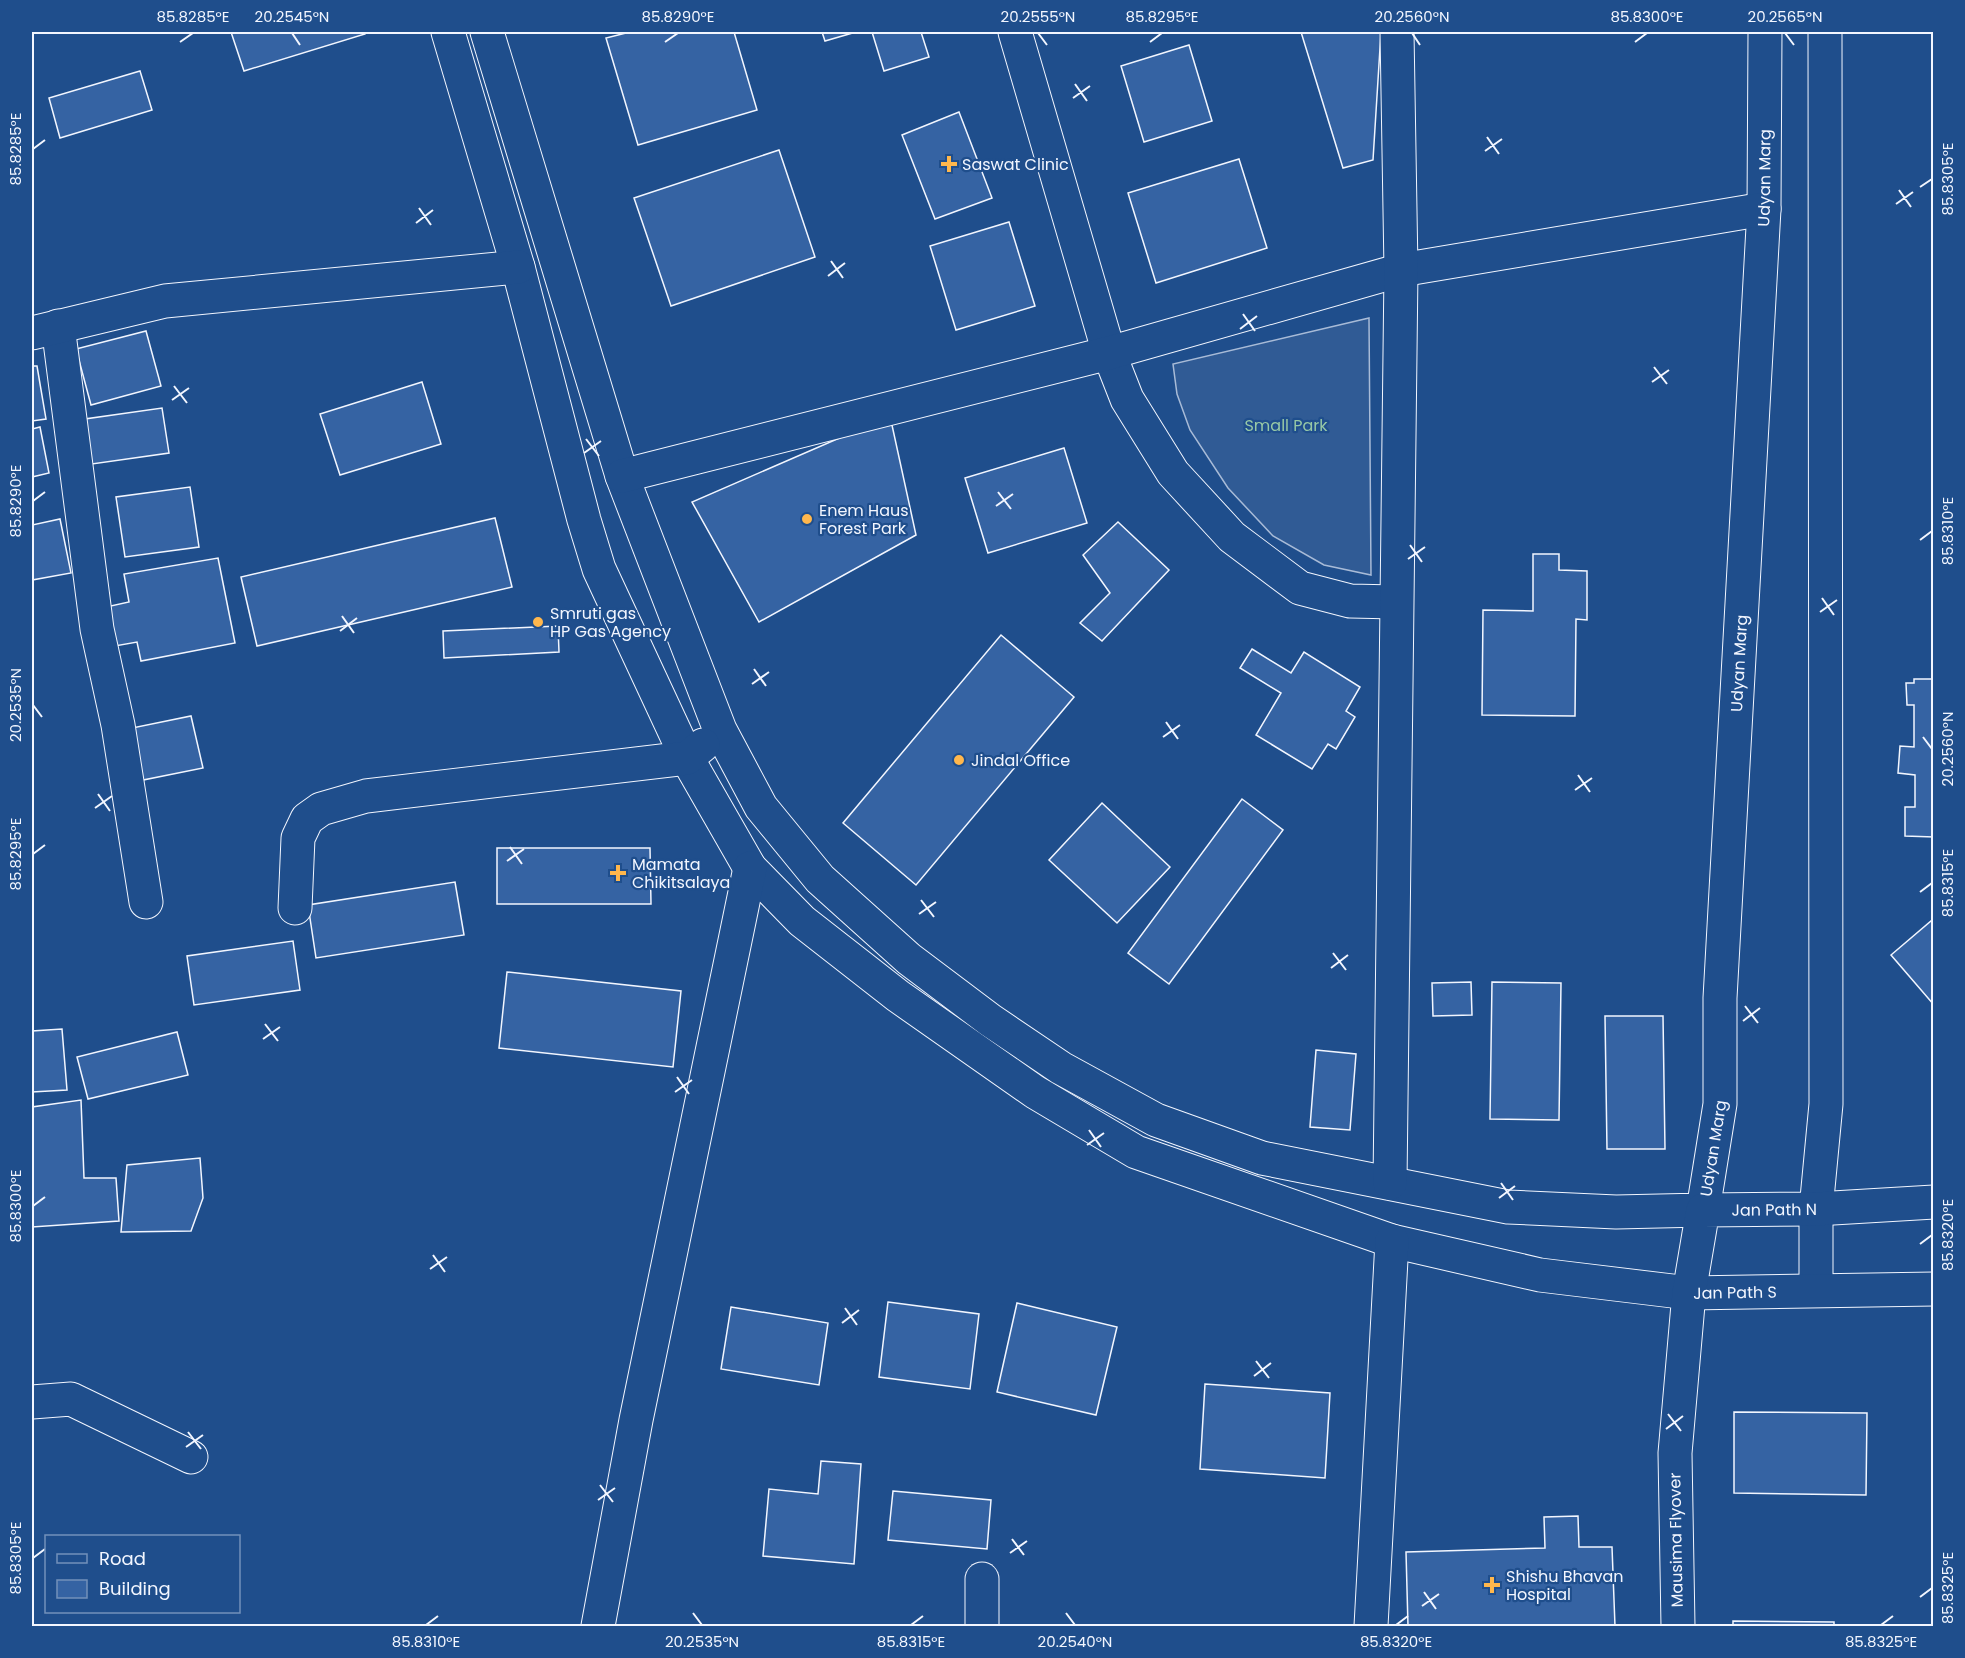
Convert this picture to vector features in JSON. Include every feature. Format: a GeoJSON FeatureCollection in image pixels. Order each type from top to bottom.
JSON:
{"type":"FeatureCollection","features":[{"type":"Feature","properties":{"kind":"street","name":"Jan Path S"},"geometry":{"type":"LineString","coordinates":[[448,32],[518,267],[599,569],[687,758],[750,868],[802,921],[898,996],[1035,1092],[1136,1152],[1392,1241],[1539,1275],[1689,1293],[1934,1289]]}},
{"type":"Feature","properties":{"kind":"street","name":"Jan Path N"},"geometry":{"type":"LineString","coordinates":[[487,32],[622,476],[720,730],[761,807],[820,879],[909,959],[990,1020],[1061,1068],[1156,1120],[1262,1158],[1508,1207],[1616,1212],[1816,1209],[1934,1202]]}},
{"type":"Feature","properties":{"kind":"street"},"geometry":{"type":"LineString","coordinates":[[1015,32],[1108,353],[1127,399],[1173,473],[1232,537],[1300,588],[1350,601],[1396,602]]}},
{"type":"Feature","properties":{"kind":"street"},"geometry":{"type":"LineString","coordinates":[[1390,1183],[1401,270],[1397,32]]}},
{"type":"Feature","properties":{"kind":"street","name":"Udyan Marg"},"geometry":{"type":"LineString","coordinates":[[1675,1453],[1689,1293],[1720,1104],[1720,998],[1764,209],[1765,32]]}},
{"type":"Feature","properties":{"kind":"street"},"geometry":{"type":"LineString","coordinates":[[1816,1290],[1816,1209],[1826,1104],[1825,32]]}},
{"type":"Feature","properties":{"kind":"street"},"geometry":{"type":"LineString","coordinates":[[622,476],[1108,353],[1401,270],[1764,209]]}},
{"type":"Feature","properties":{"kind":"street"},"geometry":{"type":"LineString","coordinates":[[146,903],[120,736],[97,629],[45,330],[165,301],[518,267]]}},
{"type":"Feature","properties":{"kind":"street"},"geometry":{"type":"LineString","coordinates":[[295,908],[298,838],[307,819],[321,809],[366,796],[687,758],[720,730]]}},
{"type":"Feature","properties":{"kind":"street"},"geometry":{"type":"LineString","coordinates":[[598,1626],[636,1420],[750,868]]}},
{"type":"Feature","properties":{"kind":"street"},"geometry":{"type":"LineString","coordinates":[[1371,1626],[1392,1241]]}},
{"type":"Feature","properties":{"kind":"street"},"geometry":{"type":"LineString","coordinates":[[32,1402],[71,1399],[191,1457]]}},
{"type":"Feature","properties":{"kind":"street","name":"Mausima Flyover"},"geometry":{"type":"LineString","coordinates":[[1675,1453],[1678,1626]]}},
{"type":"Feature","properties":{"kind":"street"},"geometry":{"type":"LineString","coordinates":[[982,1579],[982,1626]]}},
{"type":"Feature","properties":{"kind":"shaded area","name":"Small Park"},"geometry":{"type":"Polygon","coordinates":[[[1369,318],[1371,575],[1324,565],[1273,536],[1228,488],[1190,430],[1177,394],[1173,364],[1369,318]]]}},
{"type":"Feature","properties":{"kind":"building"},"geometry":{"type":"Polygon","coordinates":[[[231,32],[365,32],[365,34],[244,71],[231,32]]]}},
{"type":"Feature","properties":{"kind":"building"},"geometry":{"type":"Polygon","coordinates":[[[630,32],[734,32],[757,110],[638,145],[606,38],[630,32]]]}},
{"type":"Feature","properties":{"kind":"building"},"geometry":{"type":"Polygon","coordinates":[[[822,32],[856,32],[825,41],[822,32]]]}},
{"type":"Feature","properties":{"kind":"building"},"geometry":{"type":"Polygon","coordinates":[[[872,32],[921,32],[929,57],[884,71],[872,32]]]}},
{"type":"Feature","properties":{"kind":"building"},"geometry":{"type":"Polygon","coordinates":[[[1301,32],[1381,32],[1373,160],[1343,168],[1301,32]]]}},
{"type":"Feature","properties":{"kind":"building"},"geometry":{"type":"Polygon","coordinates":[[[1189,45],[1212,121],[1144,142],[1121,66],[1189,45]]]}},
{"type":"Feature","properties":{"kind":"building"},"geometry":{"type":"Polygon","coordinates":[[[140,71],[152,110],[60,138],[49,98],[140,71]]]}},
{"type":"Feature","properties":{"kind":"building"},"geometry":{"type":"Polygon","coordinates":[[[959,112],[992,198],[935,219],[902,135],[959,112]]]}},
{"type":"Feature","properties":{"kind":"building"},"geometry":{"type":"Polygon","coordinates":[[[779,150],[815,257],[671,306],[634,198],[779,150]]]}},
{"type":"Feature","properties":{"kind":"building"},"geometry":{"type":"Polygon","coordinates":[[[1239,159],[1267,248],[1156,283],[1128,193],[1239,159]]]}},
{"type":"Feature","properties":{"kind":"building"},"geometry":{"type":"Polygon","coordinates":[[[1009,222],[1035,306],[956,330],[930,246],[1009,222]]]}},
{"type":"Feature","properties":{"kind":"building"},"geometry":{"type":"Polygon","coordinates":[[[146,331],[161,386],[91,405],[76,349],[146,331]]]}},
{"type":"Feature","properties":{"kind":"building"},"geometry":{"type":"Polygon","coordinates":[[[32,366],[37,366],[46,419],[32,421],[32,366]]]}},
{"type":"Feature","properties":{"kind":"building"},"geometry":{"type":"Polygon","coordinates":[[[422,382],[441,444],[340,475],[320,414],[422,382]]]}},
{"type":"Feature","properties":{"kind":"building"},"geometry":{"type":"Polygon","coordinates":[[[162,408],[169,453],[92,464],[85,419],[162,408]]]}},
{"type":"Feature","properties":{"kind":"building","name":"Enem Haus Forest Park"},"geometry":{"type":"Polygon","coordinates":[[[890,416],[916,535],[759,622],[692,502],[890,416]]]}},
{"type":"Feature","properties":{"kind":"building"},"geometry":{"type":"Polygon","coordinates":[[[40,427],[49,473],[32,477],[32,429],[40,427]]]}},
{"type":"Feature","properties":{"kind":"building"},"geometry":{"type":"Polygon","coordinates":[[[1064,448],[1087,523],[988,553],[965,478],[1064,448]]]}},
{"type":"Feature","properties":{"kind":"building"},"geometry":{"type":"Polygon","coordinates":[[[190,487],[199,547],[125,557],[116,497],[190,487]]]}},
{"type":"Feature","properties":{"kind":"building"},"geometry":{"type":"Polygon","coordinates":[[[495,518],[512,587],[257,646],[241,577],[495,518]]]}},
{"type":"Feature","properties":{"kind":"building"},"geometry":{"type":"Polygon","coordinates":[[[60,519],[71,573],[32,580],[32,525],[60,519]]]}},
{"type":"Feature","properties":{"kind":"building"},"geometry":{"type":"Polygon","coordinates":[[[1118,522],[1169,570],[1102,641],[1080,623],[1110,593],[1083,555],[1118,522]]]}},
{"type":"Feature","properties":{"kind":"building"},"geometry":{"type":"Polygon","coordinates":[[[1533,554],[1559,554],[1559,570],[1587,571],[1587,620],[1576,619],[1575,716],[1482,715],[1483,610],[1533,611],[1533,554]]]}},
{"type":"Feature","properties":{"kind":"building"},"geometry":{"type":"Polygon","coordinates":[[[218,558],[235,643],[141,661],[137,642],[115,646],[106,607],[129,602],[124,574],[218,558]]]}},
{"type":"Feature","properties":{"kind":"building"},"geometry":{"type":"Polygon","coordinates":[[[558,626],[559,652],[444,658],[443,631],[558,626]]]}},
{"type":"Feature","properties":{"kind":"building","name":"Jindal Office"},"geometry":{"type":"Polygon","coordinates":[[[1001,635],[1074,697],[916,885],[843,823],[1001,635]]]}},
{"type":"Feature","properties":{"kind":"building"},"geometry":{"type":"Polygon","coordinates":[[[1252,649],[1291,673],[1304,652],[1360,687],[1346,711],[1355,717],[1336,749],[1328,744],[1312,769],[1256,735],[1281,693],[1240,668],[1252,649]]]}},
{"type":"Feature","properties":{"kind":"building"},"geometry":{"type":"Polygon","coordinates":[[[1914,679],[1934,679],[1934,837],[1905,836],[1905,807],[1915,807],[1915,775],[1898,773],[1900,746],[1914,747],[1914,705],[1907,705],[1906,683],[1914,683],[1914,679]]]}},
{"type":"Feature","properties":{"kind":"building"},"geometry":{"type":"Polygon","coordinates":[[[191,716],[203,768],[143,780],[132,728],[191,716]]]}},
{"type":"Feature","properties":{"kind":"building"},"geometry":{"type":"Polygon","coordinates":[[[1242,799],[1283,830],[1169,984],[1128,953],[1242,799]]]}},
{"type":"Feature","properties":{"kind":"building"},"geometry":{"type":"Polygon","coordinates":[[[1102,803],[1170,867],[1117,923],[1049,860],[1102,803]]]}},
{"type":"Feature","properties":{"kind":"building"},"geometry":{"type":"Polygon","coordinates":[[[497,848],[650,848],[651,904],[497,904],[497,848]]]}},
{"type":"Feature","properties":{"kind":"building"},"geometry":{"type":"Polygon","coordinates":[[[455,882],[464,935],[316,958],[308,905],[455,882]]]}},
{"type":"Feature","properties":{"kind":"building"},"geometry":{"type":"Polygon","coordinates":[[[1931,921],[1934,923],[1934,1005],[1891,955],[1931,921]]]}},
{"type":"Feature","properties":{"kind":"building"},"geometry":{"type":"Polygon","coordinates":[[[293,941],[300,990],[194,1005],[187,956],[293,941]]]}},
{"type":"Feature","properties":{"kind":"building"},"geometry":{"type":"Polygon","coordinates":[[[507,972],[681,991],[673,1067],[499,1048],[507,972]]]}},
{"type":"Feature","properties":{"kind":"building"},"geometry":{"type":"Polygon","coordinates":[[[1471,982],[1472,1015],[1433,1016],[1432,983],[1471,982]]]}},
{"type":"Feature","properties":{"kind":"building"},"geometry":{"type":"Polygon","coordinates":[[[1492,982],[1561,983],[1559,1120],[1490,1119],[1492,982]]]}},
{"type":"Feature","properties":{"kind":"building"},"geometry":{"type":"Polygon","coordinates":[[[1605,1016],[1663,1016],[1665,1149],[1607,1149],[1605,1016]]]}},
{"type":"Feature","properties":{"kind":"building"},"geometry":{"type":"Polygon","coordinates":[[[62,1029],[67,1090],[32,1092],[32,1031],[62,1029]]]}},
{"type":"Feature","properties":{"kind":"building"},"geometry":{"type":"Polygon","coordinates":[[[177,1032],[188,1075],[88,1099],[77,1057],[177,1032]]]}},
{"type":"Feature","properties":{"kind":"building"},"geometry":{"type":"Polygon","coordinates":[[[1316,1050],[1356,1054],[1350,1130],[1310,1127],[1316,1050]]]}},
{"type":"Feature","properties":{"kind":"building"},"geometry":{"type":"Polygon","coordinates":[[[81,1100],[84,1178],[116,1178],[119,1221],[32,1227],[32,1107],[81,1100]]]}},
{"type":"Feature","properties":{"kind":"building"},"geometry":{"type":"Polygon","coordinates":[[[200,1158],[203,1198],[191,1231],[121,1232],[127,1165],[200,1158]]]}},
{"type":"Feature","properties":{"kind":"building"},"geometry":{"type":"Polygon","coordinates":[[[888,1302],[979,1314],[970,1389],[879,1377],[888,1302]]]}},
{"type":"Feature","properties":{"kind":"building"},"geometry":{"type":"Polygon","coordinates":[[[1017,1303],[1117,1327],[1096,1415],[997,1392],[1017,1303]]]}},
{"type":"Feature","properties":{"kind":"building"},"geometry":{"type":"Polygon","coordinates":[[[731,1307],[828,1323],[819,1385],[721,1369],[731,1307]]]}},
{"type":"Feature","properties":{"kind":"building"},"geometry":{"type":"Polygon","coordinates":[[[1205,1384],[1330,1393],[1325,1478],[1200,1469],[1205,1384]]]}},
{"type":"Feature","properties":{"kind":"building"},"geometry":{"type":"Polygon","coordinates":[[[1734,1412],[1867,1413],[1866,1495],[1734,1493],[1734,1412]]]}},
{"type":"Feature","properties":{"kind":"building"},"geometry":{"type":"Polygon","coordinates":[[[821,1461],[861,1464],[854,1564],[763,1556],[769,1489],[818,1494],[821,1461]]]}},
{"type":"Feature","properties":{"kind":"building"},"geometry":{"type":"Polygon","coordinates":[[[893,1491],[991,1500],[987,1549],[888,1540],[893,1491]]]}},
{"type":"Feature","properties":{"kind":"building"},"geometry":{"type":"Polygon","coordinates":[[[1578,1516],[1579,1547],[1612,1547],[1615,1626],[1408,1626],[1406,1552],[1545,1548],[1544,1517],[1578,1516]]]}},
{"type":"Feature","properties":{"kind":"building"},"geometry":{"type":"Polygon","coordinates":[[[1733,1621],[1834,1622],[1834,1626],[1733,1626],[1733,1621]]]}},
{"type":"Feature","properties":{"kind":"place","name":"Saswat Clinic"},"geometry":{"type":"Point","coordinates":[949,164]}},
{"type":"Feature","properties":{"kind":"place","name":"Enem Haus Forest Park"},"geometry":{"type":"Point","coordinates":[807,519]}},
{"type":"Feature","properties":{"kind":"place","name":"Smruti gas HP Gas Agency"},"geometry":{"type":"Point","coordinates":[538,622]}},
{"type":"Feature","properties":{"kind":"place","name":"Jindal Office"},"geometry":{"type":"Point","coordinates":[959,760]}},
{"type":"Feature","properties":{"kind":"place","name":"Mamata Chikitsalaya"},"geometry":{"type":"Point","coordinates":[618,873]}},
{"type":"Feature","properties":{"kind":"place","name":"Shishu Bhavan Hospital"},"geometry":{"type":"Point","coordinates":[1492,1585]}}]}
